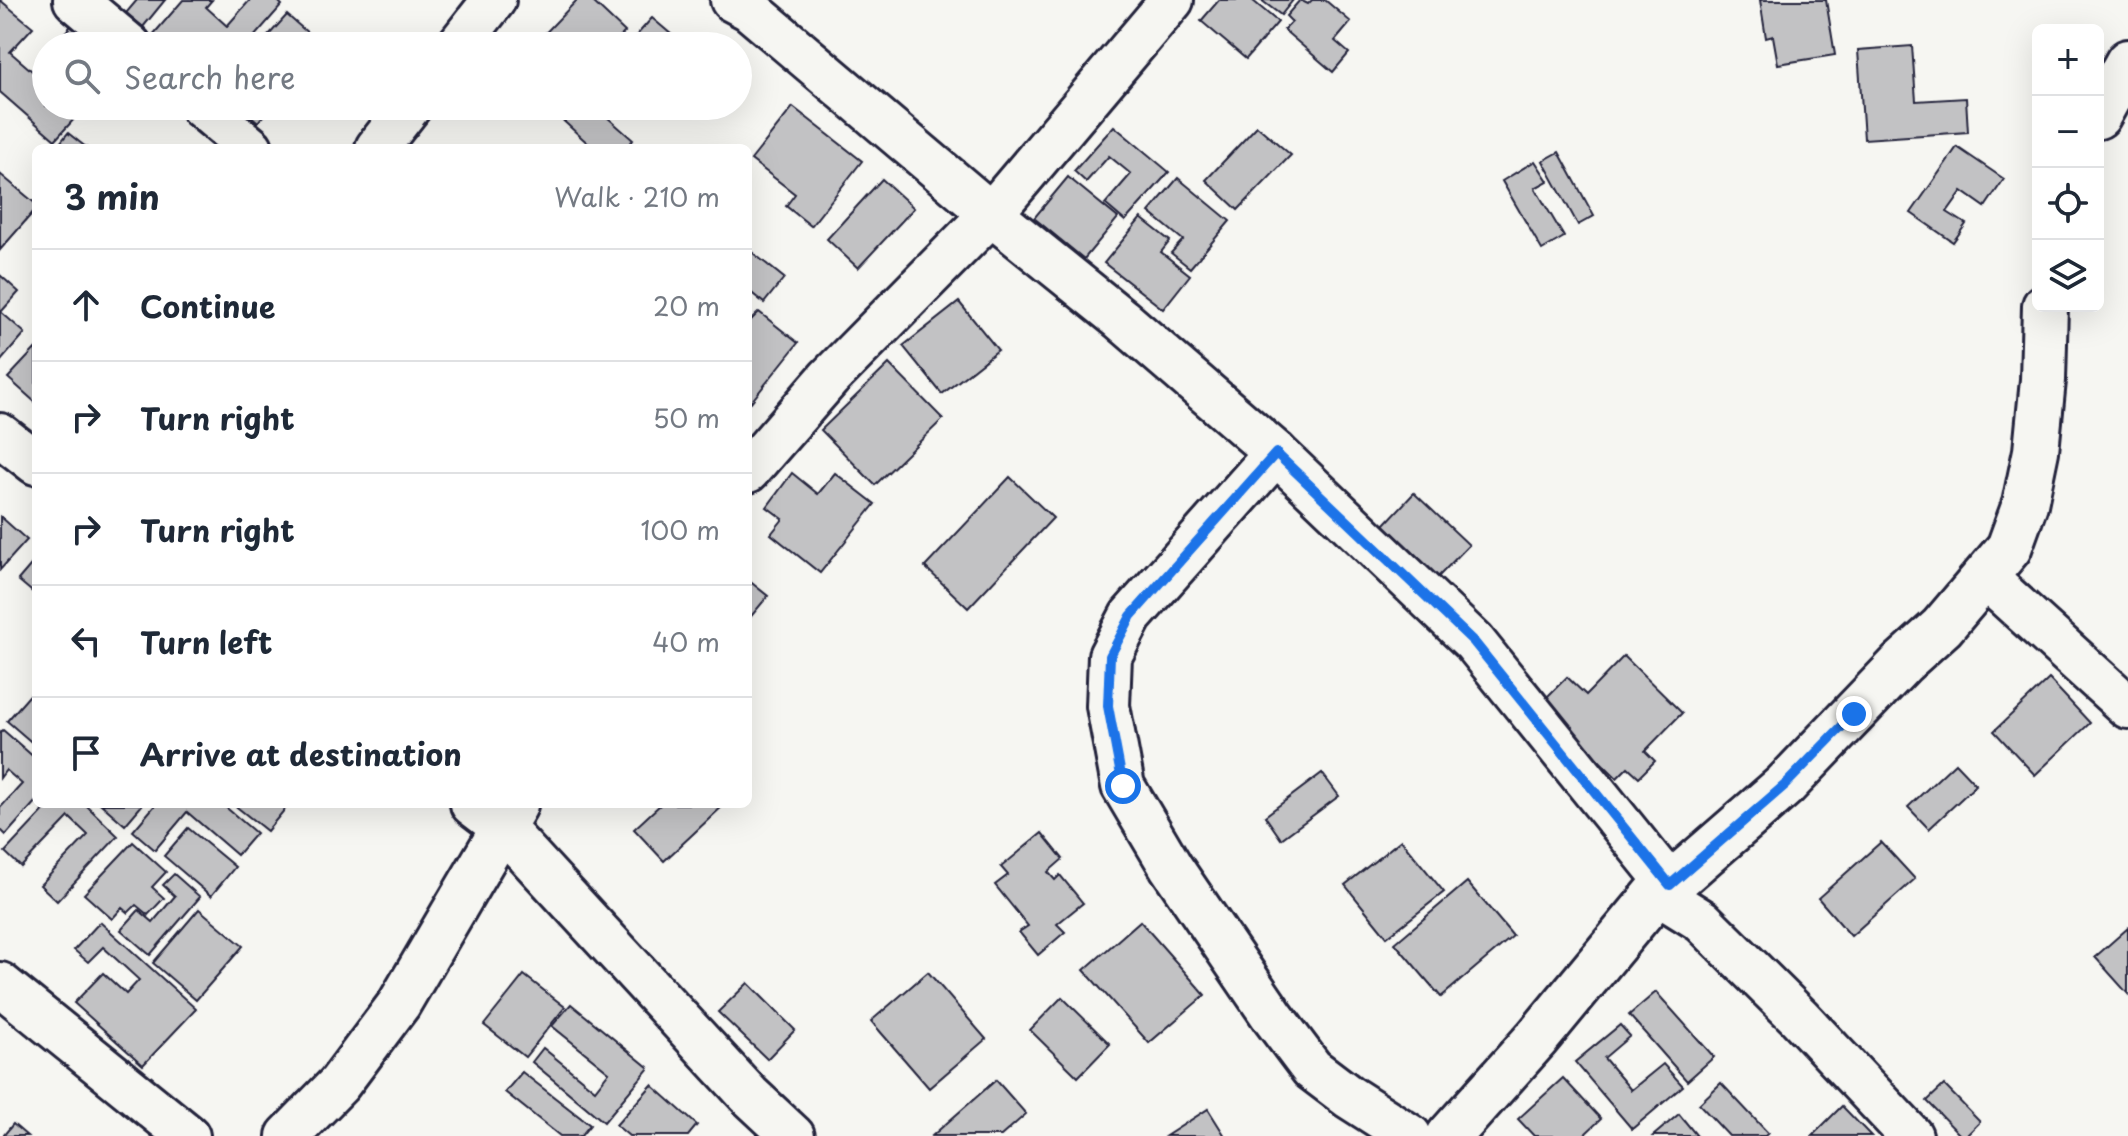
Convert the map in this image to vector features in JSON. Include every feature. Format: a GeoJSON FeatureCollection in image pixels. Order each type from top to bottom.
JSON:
{"type":"FeatureCollection","features":[{"type":"Feature","properties":{"kind":"street"},"geometry":{"type":"LineString","coordinates":[[75,0],[113,32]]}},
{"type":"Feature","properties":{"kind":"street"},"geometry":{"type":"LineString","coordinates":[[469,32],[494,0]]}},
{"type":"Feature","properties":{"kind":"street"},"geometry":{"type":"LineString","coordinates":[[752,466],[829,378],[991,214],[1172,0]]}},
{"type":"Feature","properties":{"kind":"street"},"geometry":{"type":"LineString","coordinates":[[745,3],[1276,453],[1474,642],[1664,889],[1702,921],[1799,1017],[1911,1136]]}},
{"type":"Feature","properties":{"kind":"street"},"geometry":{"type":"LineString","coordinates":[[2104,105],[2128,62]]}},
{"type":"Feature","properties":{"kind":"street"},"geometry":{"type":"LineString","coordinates":[[218,120],[246,144]]}},
{"type":"Feature","properties":{"kind":"street"},"geometry":{"type":"LineString","coordinates":[[380,144],[399,120]]}},
{"type":"Feature","properties":{"kind":"street"},"geometry":{"type":"LineString","coordinates":[[1449,1136],[1664,889],[1785,785],[1902,663],[1942,627],[2009,548],[2025,504],[2036,451],[2043,380],[2045,312]]}},
{"type":"Feature","properties":{"kind":"street"},"geometry":{"type":"LineString","coordinates":[[0,435],[32,460]]}},
{"type":"Feature","properties":{"kind":"street"},"geometry":{"type":"LineString","coordinates":[[1276,453],[1131,616],[1110,656],[1108,706],[1123,786],[1171,867],[1312,1069],[1410,1136]]}},
{"type":"Feature","properties":{"kind":"street"},"geometry":{"type":"LineString","coordinates":[[1986,578],[2128,707]]}},
{"type":"Feature","properties":{"kind":"street"},"geometry":{"type":"LineString","coordinates":[[288,1136],[339,1084],[399,1004],[497,812],[749,1095],[793,1136]]}},
{"type":"Feature","properties":{"kind":"street"},"geometry":{"type":"LineString","coordinates":[[0,984],[188,1136]]}},
{"type":"Feature","properties":{"kind":"building"},"geometry":{"type":"Polygon","coordinates":[[[0,0],[33,27],[10,52],[32,71],[32,120],[0,92],[0,0]]]}},
{"type":"Feature","properties":{"kind":"building"},"geometry":{"type":"Polygon","coordinates":[[[137,0],[165,0],[143,27],[126,13],[137,0]]]}},
{"type":"Feature","properties":{"kind":"building"},"geometry":{"type":"Polygon","coordinates":[[[183,0],[212,0],[206,7],[227,26],[250,0],[277,0],[282,5],[258,32],[155,32],[183,0]]]}},
{"type":"Feature","properties":{"kind":"building"},"geometry":{"type":"Polygon","coordinates":[[[577,0],[591,0],[625,32],[546,32],[577,0]]]}},
{"type":"Feature","properties":{"kind":"building"},"geometry":{"type":"Polygon","coordinates":[[[1219,0],[1252,0],[1278,22],[1246,59],[1201,21],[1219,0]]]}},
{"type":"Feature","properties":{"kind":"building"},"geometry":{"type":"Polygon","coordinates":[[[1261,0],[1293,0],[1281,15],[1261,0]]]}},
{"type":"Feature","properties":{"kind":"building"},"geometry":{"type":"Polygon","coordinates":[[[1300,0],[1308,4],[1312,0],[1325,0],[1351,22],[1335,41],[1349,53],[1333,72],[1284,30],[1292,22],[1286,16],[1300,0]]]}},
{"type":"Feature","properties":{"kind":"building"},"geometry":{"type":"Polygon","coordinates":[[[1760,0],[1826,0],[1835,55],[1778,64],[1773,36],[1766,38],[1760,0]]]}},
{"type":"Feature","properties":{"kind":"building"},"geometry":{"type":"Polygon","coordinates":[[[287,15],[307,32],[272,32],[287,15]]]}},
{"type":"Feature","properties":{"kind":"building"},"geometry":{"type":"Polygon","coordinates":[[[652,18],[668,32],[640,32],[652,18]]]}},
{"type":"Feature","properties":{"kind":"building"},"geometry":{"type":"Polygon","coordinates":[[[75,21],[88,32],[66,32],[75,21]]]}},
{"type":"Feature","properties":{"kind":"building"},"geometry":{"type":"Polygon","coordinates":[[[1912,46],[1916,101],[1966,98],[1968,132],[1864,139],[1858,50],[1912,46]]]}},
{"type":"Feature","properties":{"kind":"building"},"geometry":{"type":"Polygon","coordinates":[[[793,107],[862,161],[811,226],[786,206],[795,194],[752,159],[793,107]]]}},
{"type":"Feature","properties":{"kind":"building"},"geometry":{"type":"Polygon","coordinates":[[[32,120],[73,120],[55,140],[32,120]]]}},
{"type":"Feature","properties":{"kind":"building"},"geometry":{"type":"Polygon","coordinates":[[[562,120],[610,120],[633,140],[630,144],[589,144],[562,120]]]}},
{"type":"Feature","properties":{"kind":"building"},"geometry":{"type":"Polygon","coordinates":[[[1114,126],[1169,172],[1125,221],[1105,204],[1131,174],[1109,156],[1086,182],[1074,171],[1114,126]]]}},
{"type":"Feature","properties":{"kind":"building"},"geometry":{"type":"Polygon","coordinates":[[[1257,126],[1291,155],[1238,210],[1206,180],[1257,126]]]}},
{"type":"Feature","properties":{"kind":"building"},"geometry":{"type":"Polygon","coordinates":[[[68,133],[82,144],[59,144],[68,133]]]}},
{"type":"Feature","properties":{"kind":"building"},"geometry":{"type":"Polygon","coordinates":[[[1957,147],[2004,179],[1985,207],[1962,191],[1947,212],[1966,224],[1953,242],[1911,213],[1957,147]]]}},
{"type":"Feature","properties":{"kind":"building"},"geometry":{"type":"Polygon","coordinates":[[[1559,152],[1594,216],[1578,225],[1543,161],[1559,152]]]}},
{"type":"Feature","properties":{"kind":"building"},"geometry":{"type":"Polygon","coordinates":[[[1535,161],[1548,181],[1535,188],[1564,237],[1542,250],[1502,181],[1535,161]]]}},
{"type":"Feature","properties":{"kind":"building"},"geometry":{"type":"Polygon","coordinates":[[[0,174],[32,201],[32,214],[0,250],[0,174]]]}},
{"type":"Feature","properties":{"kind":"building"},"geometry":{"type":"Polygon","coordinates":[[[1068,177],[1118,218],[1084,259],[1034,218],[1068,177]]]}},
{"type":"Feature","properties":{"kind":"building"},"geometry":{"type":"Polygon","coordinates":[[[1178,178],[1230,221],[1190,268],[1171,253],[1183,240],[1149,212],[1178,178]]]}},
{"type":"Feature","properties":{"kind":"building"},"geometry":{"type":"Polygon","coordinates":[[[882,179],[914,208],[858,268],[827,239],[882,179]]]}},
{"type":"Feature","properties":{"kind":"building"},"geometry":{"type":"Polygon","coordinates":[[[1141,218],[1170,241],[1161,252],[1190,275],[1163,309],[1104,263],[1141,218]]]}},
{"type":"Feature","properties":{"kind":"building"},"geometry":{"type":"Polygon","coordinates":[[[752,252],[784,278],[764,303],[752,293],[752,252]]]}},
{"type":"Feature","properties":{"kind":"building"},"geometry":{"type":"Polygon","coordinates":[[[0,275],[19,292],[1,312],[25,333],[0,362],[0,275]]]}},
{"type":"Feature","properties":{"kind":"building"},"geometry":{"type":"Polygon","coordinates":[[[959,302],[998,350],[942,394],[903,346],[959,302]]]}},
{"type":"Feature","properties":{"kind":"building"},"geometry":{"type":"Polygon","coordinates":[[[759,312],[798,343],[752,401],[752,319],[759,312]]]}},
{"type":"Feature","properties":{"kind":"building"},"geometry":{"type":"Polygon","coordinates":[[[32,352],[32,399],[8,378],[32,352]]]}},
{"type":"Feature","properties":{"kind":"building"},"geometry":{"type":"Polygon","coordinates":[[[889,364],[943,419],[875,485],[821,430],[889,364]]]}},
{"type":"Feature","properties":{"kind":"building"},"geometry":{"type":"Polygon","coordinates":[[[792,473],[818,494],[835,473],[875,504],[820,573],[771,534],[783,519],[767,507],[792,473]]]}},
{"type":"Feature","properties":{"kind":"building"},"geometry":{"type":"Polygon","coordinates":[[[1010,477],[1053,518],[968,608],[925,567],[1010,477]]]}},
{"type":"Feature","properties":{"kind":"building"},"geometry":{"type":"Polygon","coordinates":[[[1414,493],[1469,545],[1438,577],[1384,525],[1414,493]]]}},
{"type":"Feature","properties":{"kind":"building"},"geometry":{"type":"Polygon","coordinates":[[[0,516],[27,540],[0,570],[0,516]]]}},
{"type":"Feature","properties":{"kind":"building"},"geometry":{"type":"Polygon","coordinates":[[[32,564],[32,592],[18,580],[32,564]]]}},
{"type":"Feature","properties":{"kind":"building"},"geometry":{"type":"Polygon","coordinates":[[[752,583],[768,596],[752,615],[752,583]]]}},
{"type":"Feature","properties":{"kind":"building"},"geometry":{"type":"Polygon","coordinates":[[[1624,656],[1682,713],[1645,751],[1655,761],[1639,777],[1628,767],[1617,778],[1541,703],[1567,677],[1586,695],[1624,656]]]}},
{"type":"Feature","properties":{"kind":"building"},"geometry":{"type":"Polygon","coordinates":[[[2049,679],[2090,723],[2035,775],[1994,731],[2049,679]]]}},
{"type":"Feature","properties":{"kind":"building"},"geometry":{"type":"Polygon","coordinates":[[[32,693],[32,743],[7,721],[32,693]]]}},
{"type":"Feature","properties":{"kind":"building"},"geometry":{"type":"Polygon","coordinates":[[[3,730],[32,755],[32,806],[6,835],[0,829],[0,808],[22,784],[6,770],[0,778],[0,733],[3,730]]]}},
{"type":"Feature","properties":{"kind":"building"},"geometry":{"type":"Polygon","coordinates":[[[1955,763],[1976,785],[1929,829],[1908,807],[1955,763]]]}},
{"type":"Feature","properties":{"kind":"building"},"geometry":{"type":"Polygon","coordinates":[[[1322,773],[1339,796],[1281,839],[1265,816],[1322,773]]]}},
{"type":"Feature","properties":{"kind":"building"},"geometry":{"type":"Polygon","coordinates":[[[46,808],[89,808],[118,836],[57,901],[40,885],[88,835],[69,817],[21,867],[5,852],[46,808]]]}},
{"type":"Feature","properties":{"kind":"building"},"geometry":{"type":"Polygon","coordinates":[[[106,808],[140,808],[125,825],[106,808]]]}},
{"type":"Feature","properties":{"kind":"building"},"geometry":{"type":"Polygon","coordinates":[[[153,808],[227,808],[256,833],[237,855],[187,812],[155,850],[133,831],[153,808]]]}},
{"type":"Feature","properties":{"kind":"building"},"geometry":{"type":"Polygon","coordinates":[[[238,808],[286,808],[267,831],[238,808]]]}},
{"type":"Feature","properties":{"kind":"building"},"geometry":{"type":"Polygon","coordinates":[[[657,808],[721,808],[664,861],[634,829],[657,808]]]}},
{"type":"Feature","properties":{"kind":"building"},"geometry":{"type":"Polygon","coordinates":[[[188,828],[235,867],[211,896],[164,856],[188,828]]]}},
{"type":"Feature","properties":{"kind":"building"},"geometry":{"type":"Polygon","coordinates":[[[1042,833],[1063,859],[1048,872],[1055,880],[1060,875],[1083,903],[1057,924],[1065,932],[1038,955],[1019,932],[1028,926],[995,885],[1008,875],[1001,867],[1042,833]]]}},
{"type":"Feature","properties":{"kind":"building"},"geometry":{"type":"Polygon","coordinates":[[[1401,840],[1444,892],[1387,937],[1345,885],[1401,840]]]}},
{"type":"Feature","properties":{"kind":"building"},"geometry":{"type":"Polygon","coordinates":[[[133,842],[166,872],[152,887],[164,898],[148,915],[136,905],[128,913],[122,908],[112,919],[84,894],[133,842]]]}},
{"type":"Feature","properties":{"kind":"building"},"geometry":{"type":"Polygon","coordinates":[[[1881,842],[1915,879],[1851,936],[1818,898],[1881,842]]]}},
{"type":"Feature","properties":{"kind":"building"},"geometry":{"type":"Polygon","coordinates":[[[174,874],[200,897],[150,955],[121,930],[139,910],[153,922],[175,896],[163,885],[174,874]]]}},
{"type":"Feature","properties":{"kind":"building"},"geometry":{"type":"Polygon","coordinates":[[[1467,882],[1513,936],[1441,997],[1395,943],[1467,882]]]}},
{"type":"Feature","properties":{"kind":"building"},"geometry":{"type":"Polygon","coordinates":[[[199,909],[243,946],[196,1000],[153,963],[199,909]]]}},
{"type":"Feature","properties":{"kind":"building"},"geometry":{"type":"Polygon","coordinates":[[[1140,921],[1205,995],[1149,1043],[1084,970],[1140,921]]]}},
{"type":"Feature","properties":{"kind":"building"},"geometry":{"type":"Polygon","coordinates":[[[100,922],[196,1009],[143,1065],[74,1003],[103,973],[126,994],[139,980],[103,947],[88,962],[74,950],[100,922]]]}},
{"type":"Feature","properties":{"kind":"building"},"geometry":{"type":"Polygon","coordinates":[[[2128,928],[2128,994],[2095,957],[2128,928]]]}},
{"type":"Feature","properties":{"kind":"building"},"geometry":{"type":"Polygon","coordinates":[[[928,972],[986,1039],[929,1088],[871,1021],[928,972]]]}},
{"type":"Feature","properties":{"kind":"building"},"geometry":{"type":"Polygon","coordinates":[[[524,975],[565,1007],[525,1057],[484,1025],[524,975]]]}},
{"type":"Feature","properties":{"kind":"building"},"geometry":{"type":"Polygon","coordinates":[[[748,983],[795,1030],[767,1059],[718,1012],[748,983]]]}},
{"type":"Feature","properties":{"kind":"building"},"geometry":{"type":"Polygon","coordinates":[[[1656,992],[1714,1057],[1687,1081],[1629,1015],[1656,992]]]}},
{"type":"Feature","properties":{"kind":"building"},"geometry":{"type":"Polygon","coordinates":[[[1062,997],[1110,1044],[1078,1077],[1030,1030],[1062,997]]]}},
{"type":"Feature","properties":{"kind":"building"},"geometry":{"type":"Polygon","coordinates":[[[571,1004],[649,1068],[604,1122],[532,1062],[543,1048],[595,1090],[609,1072],[552,1026],[571,1004]]]}},
{"type":"Feature","properties":{"kind":"building"},"geometry":{"type":"Polygon","coordinates":[[[1620,1025],[1630,1036],[1604,1058],[1631,1090],[1663,1064],[1683,1086],[1632,1129],[1575,1062],[1620,1025]]]}},
{"type":"Feature","properties":{"kind":"building"},"geometry":{"type":"Polygon","coordinates":[[[522,1072],[590,1125],[581,1136],[560,1136],[505,1092],[522,1072]]]}},
{"type":"Feature","properties":{"kind":"building"},"geometry":{"type":"Polygon","coordinates":[[[1563,1078],[1601,1119],[1583,1136],[1534,1136],[1518,1119],[1563,1078]]]}},
{"type":"Feature","properties":{"kind":"building"},"geometry":{"type":"Polygon","coordinates":[[[996,1080],[1026,1114],[1001,1136],[932,1136],[996,1080]]]}},
{"type":"Feature","properties":{"kind":"building"},"geometry":{"type":"Polygon","coordinates":[[[1721,1083],[1768,1133],[1765,1136],[1729,1136],[1699,1104],[1721,1083]]]}},
{"type":"Feature","properties":{"kind":"building"},"geometry":{"type":"Polygon","coordinates":[[[652,1085],[697,1125],[688,1136],[629,1136],[616,1125],[652,1085]]]}},
{"type":"Feature","properties":{"kind":"building"},"geometry":{"type":"Polygon","coordinates":[[[1944,1085],[1980,1122],[1966,1136],[1961,1136],[1927,1101],[1944,1085]]]}},
{"type":"Feature","properties":{"kind":"building"},"geometry":{"type":"Polygon","coordinates":[[[1842,1106],[1871,1136],[1812,1136],[1842,1106]]]}},
{"type":"Feature","properties":{"kind":"building"},"geometry":{"type":"Polygon","coordinates":[[[1208,1109],[1225,1136],[1166,1136],[1208,1109]]]}},
{"type":"Feature","properties":{"kind":"building"},"geometry":{"type":"Polygon","coordinates":[[[1679,1114],[1697,1136],[1653,1136],[1679,1114]]]}},
{"type":"Feature","properties":{"kind":"building"},"geometry":{"type":"Polygon","coordinates":[[[13,1124],[27,1136],[3,1136],[13,1124]]]}},
{"type":"Feature","properties":{"kind":"route"},"geometry":{"type":"LineString","coordinates":[[1123,786],[1108,706],[1110,656],[1131,616],[1276,453],[1474,642],[1670,885],[1785,785],[1854,714]]}}]}
